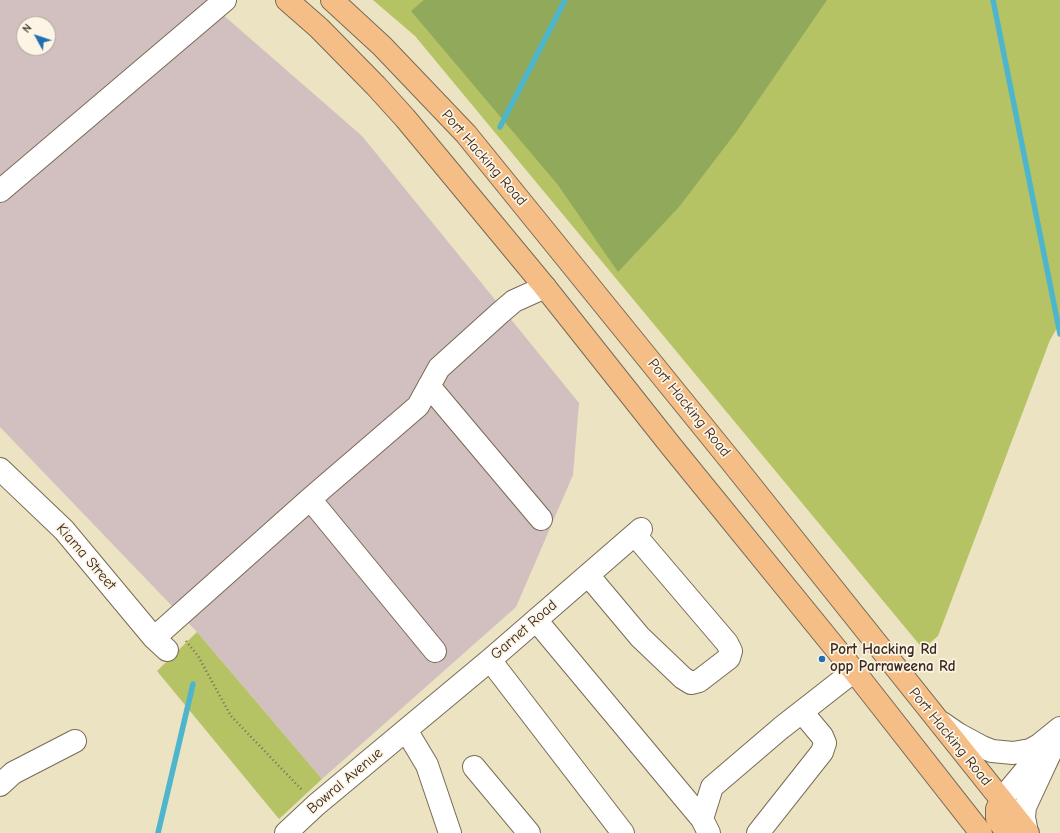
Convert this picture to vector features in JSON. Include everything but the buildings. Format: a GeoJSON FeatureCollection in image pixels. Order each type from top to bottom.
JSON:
{"type":"FeatureCollection","features":[{"type":"Feature","properties":{"kind":"main road"},"geometry":{"type":"LineString","coordinates":[[287,0],[319,28],[405,118],[545,287],[671,446],[854,671],[981,833]]}},
{"type":"Feature","properties":{"kind":"main road","name":"Port Hacking Road"},"geometry":{"type":"LineString","coordinates":[[332,0],[382,46],[466,134],[716,442],[1027,833]]}},
{"type":"Feature","properties":{"kind":"main road"},"geometry":{"type":"LineString","coordinates":[[1001,800],[997,809],[997,818],[1007,833]]}},
{"type":"Feature","properties":{"kind":"street"},"geometry":{"type":"LineString","coordinates":[[0,191],[225,0]]}},
{"type":"Feature","properties":{"kind":"street"},"geometry":{"type":"LineString","coordinates":[[160,644],[310,499],[418,406],[439,368],[514,301],[545,287]]}},
{"type":"Feature","properties":{"kind":"street"},"geometry":{"type":"LineString","coordinates":[[429,386],[541,519]]}},
{"type":"Feature","properties":{"kind":"street","name":"Kiama Street"},"geometry":{"type":"LineString","coordinates":[[0,469],[64,530],[160,644]]}},
{"type":"Feature","properties":{"kind":"street"},"geometry":{"type":"LineString","coordinates":[[310,499],[435,651]]}},
{"type":"Feature","properties":{"kind":"street","name":"Garnet Road"},"geometry":{"type":"LineString","coordinates":[[406,730],[490,660],[588,575],[638,532],[732,651],[729,658],[699,681],[691,683],[683,678],[640,637],[588,575]]}},
{"type":"Feature","properties":{"kind":"street"},"geometry":{"type":"LineString","coordinates":[[536,620],[706,826]]}},
{"type":"Feature","properties":{"kind":"street"},"geometry":{"type":"LineString","coordinates":[[490,660],[623,833]]}},
{"type":"Feature","properties":{"kind":"street"},"geometry":{"type":"LineString","coordinates":[[706,826],[712,787],[781,728],[854,671]]}},
{"type":"Feature","properties":{"kind":"street"},"geometry":{"type":"LineString","coordinates":[[758,833],[822,752],[825,743],[822,736],[802,712]]}},
{"type":"Feature","properties":{"kind":"street"},"geometry":{"type":"LineString","coordinates":[[932,714],[946,726],[982,747],[1002,752],[1013,753],[1030,750],[1039,745],[1060,728]]}},
{"type":"Feature","properties":{"kind":"street"},"geometry":{"type":"LineString","coordinates":[[1001,800],[1060,728]]}},
{"type":"Feature","properties":{"kind":"street"},"geometry":{"type":"LineString","coordinates":[[406,730],[427,765],[450,833]]}},
{"type":"Feature","properties":{"kind":"street","name":"Bowral Avenue"},"geometry":{"type":"LineString","coordinates":[[286,833],[316,805],[406,730]]}},
{"type":"Feature","properties":{"kind":"street"},"geometry":{"type":"LineString","coordinates":[[1027,833],[1024,822],[1025,807],[1060,732]]}},
{"type":"Feature","properties":{"kind":"street"},"geometry":{"type":"LineString","coordinates":[[0,785],[13,773],[75,741]]}},
{"type":"Feature","properties":{"kind":"street"},"geometry":{"type":"LineString","coordinates":[[474,767],[529,833]]}},
{"type":"Feature","properties":{"kind":"path"},"geometry":{"type":"LineString","coordinates":[[160,644],[180,635],[198,656],[231,716],[316,805]]}},
{"type":"Feature","properties":{"kind":"shaded area"},"geometry":{"type":"Polygon","coordinates":[[[0,0],[206,0],[362,136],[579,403],[573,475],[516,607],[322,779],[197,632],[0,427],[0,0]]]}},
{"type":"Feature","properties":{"kind":"green space"},"geometry":{"type":"Polygon","coordinates":[[[373,0],[1060,0],[1060,323],[1050,340],[938,636],[923,649],[415,36],[373,0]]]}},
{"type":"Feature","properties":{"kind":"green space"},"geometry":{"type":"Polygon","coordinates":[[[424,0],[827,0],[737,131],[679,207],[618,272],[558,185],[411,11],[424,0]]]}},
{"type":"Feature","properties":{"kind":"green space"},"geometry":{"type":"Polygon","coordinates":[[[197,632],[322,779],[279,819],[157,671],[197,632]]]}},
{"type":"Feature","properties":{"kind":"waterway"},"geometry":{"type":"LineString","coordinates":[[500,127],[565,0]]}},
{"type":"Feature","properties":{"kind":"waterway"},"geometry":{"type":"LineString","coordinates":[[993,0],[1060,334]]}},
{"type":"Feature","properties":{"kind":"waterway"},"geometry":{"type":"LineString","coordinates":[[158,833],[193,684]]}},
{"type":"Feature","properties":{"kind":"place","name":"Port Hacking Rd opp Parraweena Rd"},"geometry":{"type":"Point","coordinates":[822,659]}}]}
